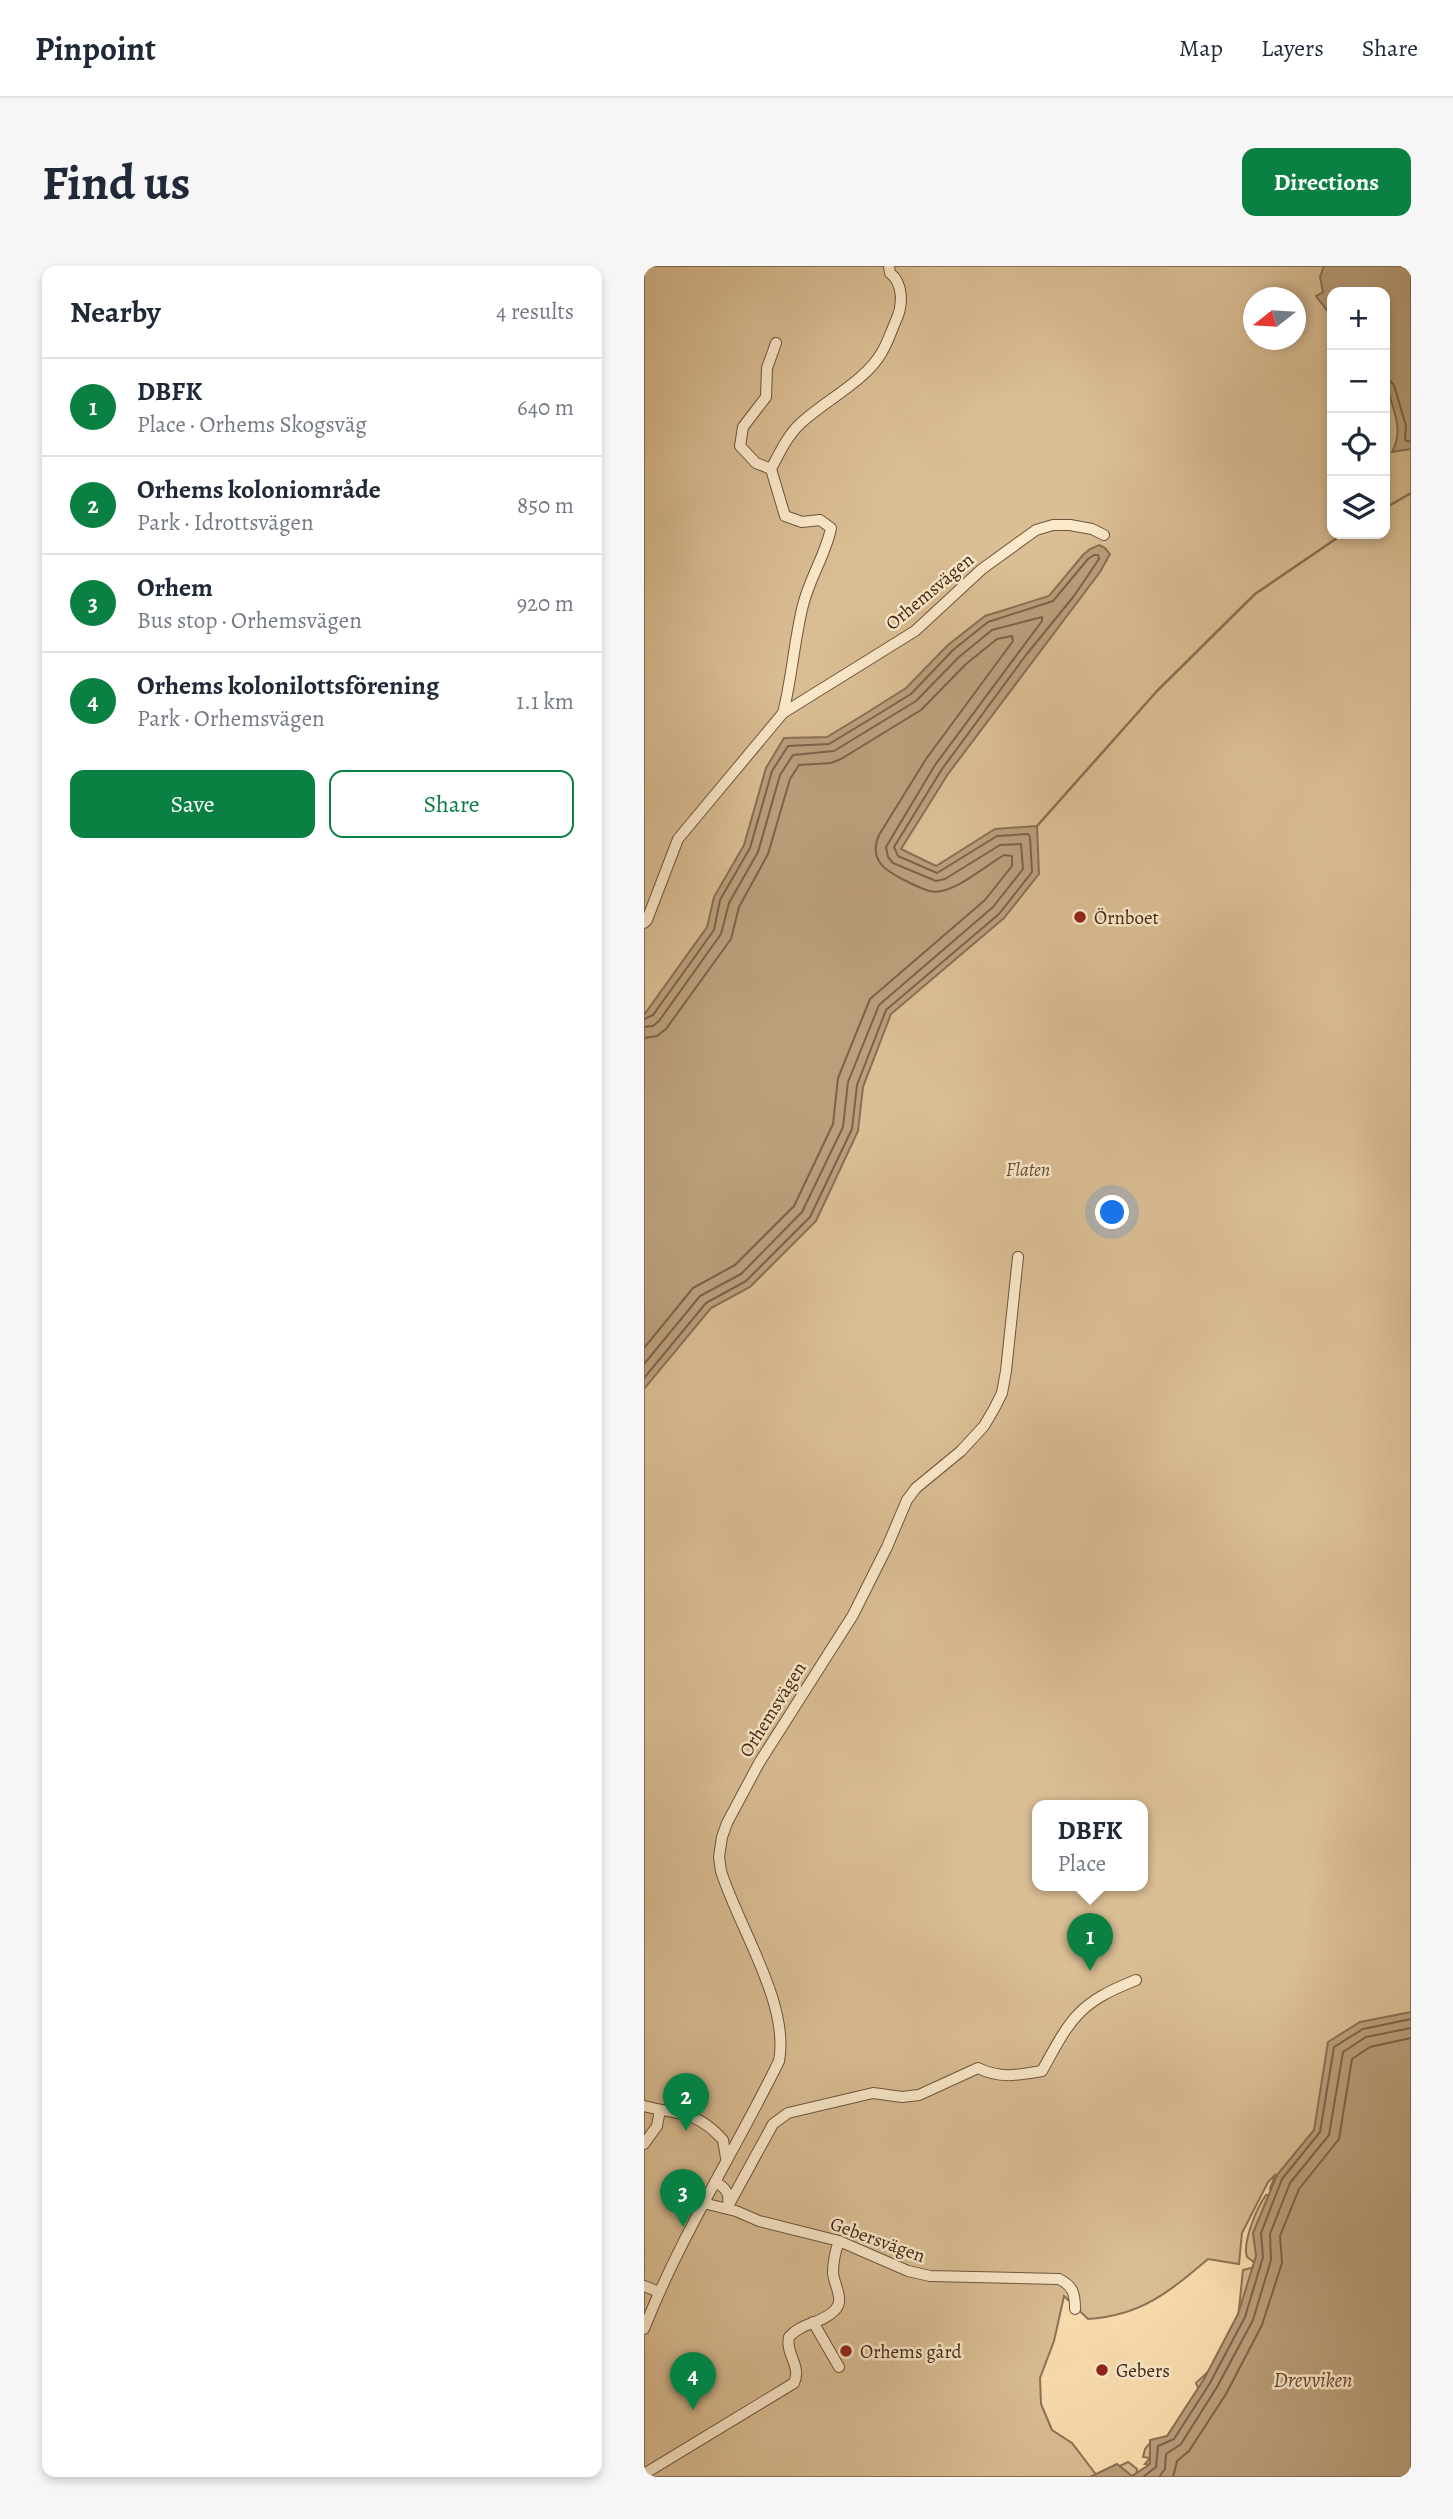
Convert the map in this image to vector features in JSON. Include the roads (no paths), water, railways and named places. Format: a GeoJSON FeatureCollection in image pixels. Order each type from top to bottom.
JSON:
{"type":"FeatureCollection","features":[{"type":"Feature","properties":{"kind":"street"},"geometry":{"type":"LineString","coordinates":[[644,923],[648,920],[678,839],[783,713],[803,603],[814,570],[828,545],[831,528],[820,520],[802,522],[786,516],[771,469],[799,425],[860,376],[881,355],[901,308],[901,295],[896,278],[890,274],[889,266]]}},
{"type":"Feature","properties":{"kind":"street"},"geometry":{"type":"LineString","coordinates":[[771,469],[756,463],[740,446],[743,427],[766,397],[767,368],[776,343]]}},
{"type":"Feature","properties":{"kind":"street","name":"Orhemsvägen"},"geometry":{"type":"LineString","coordinates":[[783,713],[915,631],[982,569],[1036,530],[1054,525],[1070,525],[1092,529],[1104,535]]}},
{"type":"Feature","properties":{"kind":"street","name":"Orhemsvägen"},"geometry":{"type":"LineString","coordinates":[[644,2329],[668,2269],[779,2061],[782,2039],[771,1994],[721,1871],[719,1857],[722,1837],[759,1763],[853,1615],[907,1500],[916,1488],[961,1451],[984,1426],[994,1409],[1002,1393],[1006,1371],[1018,1257]]}},
{"type":"Feature","properties":{"kind":"street"},"geometry":{"type":"LineString","coordinates":[[727,2208],[773,2124],[788,2113],[873,2092],[902,2097],[919,2095],[978,2068],[1006,2077],[1042,2071],[1061,2034],[1090,2002],[1136,1980]]}},
{"type":"Feature","properties":{"kind":"street"},"geometry":{"type":"LineString","coordinates":[[644,2106],[675,2110],[695,2118],[723,2140],[726,2159]]}},
{"type":"Feature","properties":{"kind":"street"},"geometry":{"type":"LineString","coordinates":[[644,2144],[657,2126],[660,2110]]}},
{"type":"Feature","properties":{"kind":"street"},"geometry":{"type":"LineString","coordinates":[[715,2182],[724,2187],[729,2197],[727,2208]]}},
{"type":"Feature","properties":{"kind":"street"},"geometry":{"type":"LineString","coordinates":[[703,2203],[727,2208]]}},
{"type":"Feature","properties":{"kind":"street","name":"Gebersvägen"},"geometry":{"type":"LineString","coordinates":[[727,2208],[759,2221],[839,2241],[908,2271],[930,2276],[1059,2279],[1071,2286],[1075,2294],[1075,2308]]}},
{"type":"Feature","properties":{"kind":"street"},"geometry":{"type":"LineString","coordinates":[[644,2474],[794,2383],[797,2372],[788,2347],[789,2337],[799,2328],[825,2318],[837,2309],[839,2302],[833,2273],[834,2255],[839,2241]]}},
{"type":"Feature","properties":{"kind":"street"},"geometry":{"type":"LineString","coordinates":[[644,2286],[659,2292]]}},
{"type":"Feature","properties":{"kind":"street"},"geometry":{"type":"LineString","coordinates":[[813,2322],[839,2367]]}},
{"type":"Feature","properties":{"kind":"water"},"geometry":{"type":"Polygon","coordinates":[[[1324,266],[1411,266],[1411,449],[1392,452],[1398,432],[1390,397],[1390,287],[1327,287],[1327,310],[1316,296],[1323,292],[1320,277],[1324,266]]]}},
{"type":"Feature","properties":{"kind":"water"},"geometry":{"type":"Polygon","coordinates":[[[1099,545],[1110,554],[1100,572],[948,774],[901,849],[936,866],[995,829],[1037,826],[1039,874],[1004,918],[891,1014],[863,1087],[858,1131],[816,1221],[750,1287],[711,1308],[644,1389],[644,1015],[707,927],[714,897],[744,845],[766,768],[784,738],[827,737],[868,712],[906,688],[948,645],[985,616],[1049,596],[1083,555],[1099,545]]]}},
{"type":"Feature","properties":{"kind":"water","name":"Drevviken"},"geometry":{"type":"Polygon","coordinates":[[[1411,2012],[1411,2477],[1090,2477],[1117,2464],[1132,2476],[1150,2464],[1150,2440],[1167,2436],[1204,2379],[1238,2314],[1256,2256],[1253,2233],[1277,2175],[1314,2130],[1328,2042],[1360,2022],[1411,2012]]]}},
{"type":"Feature","properties":{"kind":"waterway"},"geometry":{"type":"LineString","coordinates":[[1390,505],[1411,493]]}},
{"type":"Feature","properties":{"kind":"waterway"},"geometry":{"type":"LineString","coordinates":[[1037,826],[1157,691],[1255,594],[1336,539]]}},
{"type":"Feature","properties":{"kind":"place","name":"Örnboet"},"geometry":{"type":"Point","coordinates":[1080,917]}},
{"type":"Feature","properties":{"kind":"place","name":"DBFK"},"geometry":{"type":"Point","coordinates":[1090,1971]}},
{"type":"Feature","properties":{"kind":"place","name":"Orhems koloniområde"},"geometry":{"type":"Point","coordinates":[686,2131]}},
{"type":"Feature","properties":{"kind":"place","name":"Orhem"},"geometry":{"type":"Point","coordinates":[683,2227]}},
{"type":"Feature","properties":{"kind":"place","name":"Orhems gård"},"geometry":{"type":"Point","coordinates":[846,2351]}},
{"type":"Feature","properties":{"kind":"place","name":"Gebers"},"geometry":{"type":"Point","coordinates":[1102,2370]}},
{"type":"Feature","properties":{"kind":"place","name":"Orhems kolonilottsförening"},"geometry":{"type":"Point","coordinates":[693,2410]}},
{"type":"Feature","properties":{"kind":"park label","name":"Flaten"},"geometry":{"type":"Point","coordinates":[1028,1169]}}]}
